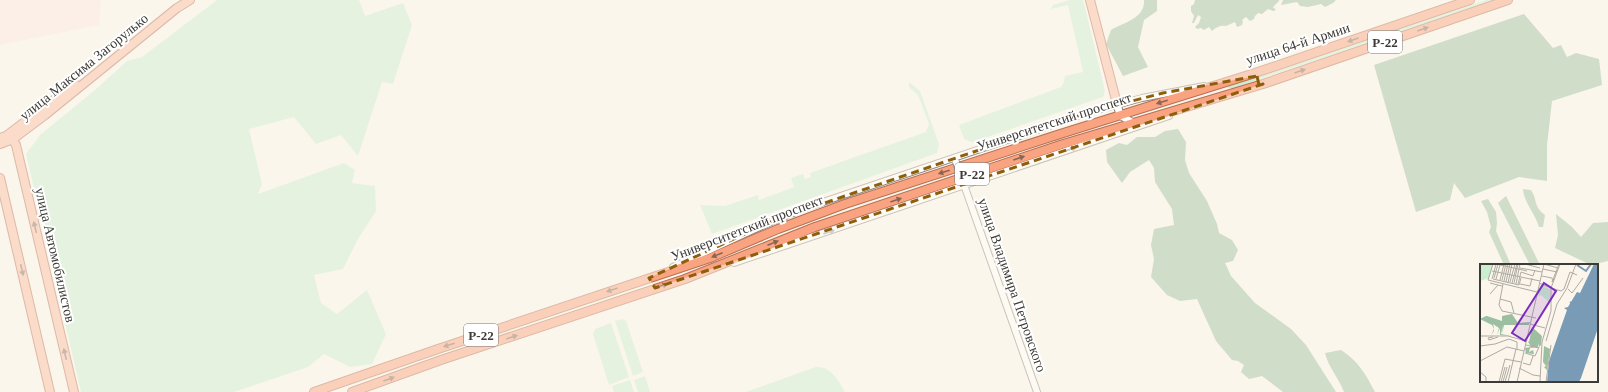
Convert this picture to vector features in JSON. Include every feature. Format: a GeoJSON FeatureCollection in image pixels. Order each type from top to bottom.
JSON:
{"type":"FeatureCollection","features":[{"type":"Feature","properties":{"kind":"highway","name":"улица 64-й Армии"},"geometry":{"type":"LineString","coordinates":[[1226,82],[1470,0]]}},
{"type":"Feature","properties":{"kind":"highway","name":"улица 64-й Армии"},"geometry":{"type":"LineString","coordinates":[[1263,84],[1508,0]]}},
{"type":"Feature","properties":{"kind":"highway","name":"Университетский проспект"},"geometry":{"type":"LineString","coordinates":[[314,392],[710,258],[778,229],[845,204],[1226,82]]}},
{"type":"Feature","properties":{"kind":"highway","name":"Университетский проспект"},"geometry":{"type":"LineString","coordinates":[[352,392],[442,360],[685,279],[815,227],[1060,145],[1263,84]]}},
{"type":"Feature","properties":{"kind":"main road","name":"улица Максима Загорулько"},"geometry":{"type":"LineString","coordinates":[[6,138],[106,62],[180,0]]}},
{"type":"Feature","properties":{"kind":"main road","name":"улица Максима Загорулько"},"geometry":{"type":"LineString","coordinates":[[6,138],[45,115],[177,8],[190,0]]}},
{"type":"Feature","properties":{"kind":"main road"},"geometry":{"type":"LineString","coordinates":[[1090,0],[1120,115],[1133,123]]}},
{"type":"Feature","properties":{"kind":"main road"},"geometry":{"type":"LineString","coordinates":[[0,144],[6,138]]}},
{"type":"Feature","properties":{"kind":"main road","name":"улица Автомобилистов"},"geometry":{"type":"LineString","coordinates":[[6,138],[19,157],[74,392]]}},
{"type":"Feature","properties":{"kind":"main road"},"geometry":{"type":"LineString","coordinates":[[0,178],[50,392]]}},
{"type":"Feature","properties":{"kind":"street","name":"Университетский проспект"},"geometry":{"type":"LineString","coordinates":[[649,278],[775,220],[1117,104],[1163,93],[1226,82]]}},
{"type":"Feature","properties":{"kind":"street","name":"Университетский проспект"},"geometry":{"type":"LineString","coordinates":[[685,279],[785,247],[964,184],[1263,84]]}},
{"type":"Feature","properties":{"kind":"street","name":"улица Владимира Петровского"},"geometry":{"type":"LineString","coordinates":[[955,160],[1037,392]]}},
{"type":"Feature","properties":{"kind":"highlighted area"},"geometry":{"type":"Polygon","coordinates":[[[1257,76],[1259,85],[1263,84],[655,288],[649,278],[775,220],[1090,112],[1163,93],[1257,76]]]}},
{"type":"Feature","properties":{"kind":"shaded area"},"geometry":{"type":"Polygon","coordinates":[[[0,0],[101,0],[99,25],[0,45],[0,0]]]}},
{"type":"Feature","properties":{"kind":"green space"},"geometry":{"type":"Polygon","coordinates":[[[217,0],[359,0],[365,16],[403,3],[412,25],[393,84],[382,82],[358,156],[341,135],[316,144],[294,117],[249,129],[262,184],[258,194],[344,163],[355,170],[352,183],[375,186],[376,211],[358,239],[343,269],[314,275],[321,303],[337,314],[367,290],[386,334],[372,364],[350,367],[324,354],[308,367],[234,392],[81,392],[26,154],[40,135],[95,90],[127,61],[142,57],[217,0]]]}},
{"type":"Feature","properties":{"kind":"green space"},"geometry":{"type":"Polygon","coordinates":[[[1070,0],[1083,0],[1105,91],[1103,97],[973,142],[964,139],[959,125],[1061,87],[1065,76],[1083,72],[1068,5],[1051,9],[1053,5],[1070,0]]]}},
{"type":"Feature","properties":{"kind":"green space"},"geometry":{"type":"Polygon","coordinates":[[[1144,0],[1157,0],[1157,11],[1144,20],[1138,47],[1148,67],[1123,76],[1106,44],[1111,30],[1133,19],[1141,12],[1144,0]]]}},
{"type":"Feature","properties":{"kind":"green space"},"geometry":{"type":"Polygon","coordinates":[[[1195,0],[1279,1],[1273,7],[1276,10],[1273,11],[1268,9],[1262,14],[1258,13],[1254,19],[1250,21],[1246,17],[1242,20],[1242,25],[1237,27],[1235,22],[1226,26],[1215,28],[1212,31],[1209,27],[1204,30],[1201,28],[1197,29],[1195,27],[1199,23],[1201,17],[1198,15],[1194,23],[1192,23],[1194,16],[1191,11],[1191,6],[1194,4],[1195,0]]]}},
{"type":"Feature","properties":{"kind":"green space"},"geometry":{"type":"Polygon","coordinates":[[[1283,0],[1336,0],[1325,7],[1321,4],[1308,7],[1300,6],[1297,2],[1281,5],[1283,0]]]}},
{"type":"Feature","properties":{"kind":"green space"},"geometry":{"type":"Polygon","coordinates":[[[1486,0],[1496,0],[1233,88],[1227,88],[1232,84],[1486,0]]]}},
{"type":"Feature","properties":{"kind":"green space"},"geometry":{"type":"Polygon","coordinates":[[[1524,14],[1553,48],[1561,45],[1567,57],[1576,53],[1599,59],[1602,85],[1552,101],[1547,145],[1547,181],[1519,177],[1465,198],[1454,183],[1450,200],[1416,212],[1374,65],[1524,14]]]}},
{"type":"Feature","properties":{"kind":"green space"},"geometry":{"type":"Polygon","coordinates":[[[909,82],[920,91],[939,144],[937,153],[712,234],[700,205],[725,206],[758,195],[759,200],[794,187],[791,178],[803,174],[805,179],[811,177],[810,173],[926,132],[929,124],[918,95],[909,87],[909,82]]]}},
{"type":"Feature","properties":{"kind":"green space"},"geometry":{"type":"Polygon","coordinates":[[[1178,129],[1186,142],[1185,160],[1189,173],[1207,201],[1217,224],[1219,233],[1232,240],[1238,250],[1233,261],[1225,263],[1231,276],[1255,303],[1291,329],[1306,345],[1336,392],[1283,392],[1262,376],[1249,379],[1241,372],[1244,365],[1238,361],[1232,360],[1216,341],[1197,299],[1180,301],[1167,295],[1151,277],[1154,259],[1151,245],[1154,229],[1174,225],[1172,209],[1155,182],[1154,168],[1149,160],[1130,172],[1122,183],[1107,162],[1106,150],[1119,143],[1127,145],[1137,137],[1155,137],[1165,131],[1178,129]]]}},
{"type":"Feature","properties":{"kind":"green space"},"geometry":{"type":"Polygon","coordinates":[[[1523,189],[1531,190],[1537,206],[1545,215],[1543,227],[1539,227],[1525,199],[1523,189]]]}},
{"type":"Feature","properties":{"kind":"green space"},"geometry":{"type":"Polygon","coordinates":[[[1506,196],[1540,264],[1529,264],[1498,203],[1506,196]]]}},
{"type":"Feature","properties":{"kind":"green space"},"geometry":{"type":"Polygon","coordinates":[[[1488,199],[1496,212],[1496,231],[1511,264],[1504,264],[1489,232],[1491,227],[1487,212],[1481,201],[1488,199]]]}},
{"type":"Feature","properties":{"kind":"green space"},"geometry":{"type":"Polygon","coordinates":[[[1556,214],[1572,227],[1581,237],[1593,223],[1608,222],[1608,261],[1589,264],[1555,248],[1558,235],[1556,214]]]}},
{"type":"Feature","properties":{"kind":"green space"},"geometry":{"type":"Polygon","coordinates":[[[623,319],[626,321],[643,372],[633,376],[615,321],[623,319]]]}},
{"type":"Feature","properties":{"kind":"green space"},"geometry":{"type":"Polygon","coordinates":[[[611,323],[629,377],[609,385],[593,334],[595,329],[611,323]]]}},
{"type":"Feature","properties":{"kind":"green space"},"geometry":{"type":"Polygon","coordinates":[[[1341,350],[1361,368],[1375,392],[1344,392],[1326,358],[1325,353],[1341,350]]]}},
{"type":"Feature","properties":{"kind":"green space"},"geometry":{"type":"Polygon","coordinates":[[[816,367],[821,367],[830,371],[845,392],[746,392],[816,367]]]}},
{"type":"Feature","properties":{"kind":"green space"},"geometry":{"type":"Polygon","coordinates":[[[645,376],[650,392],[638,392],[634,380],[645,376]]]}},
{"type":"Feature","properties":{"kind":"green space"},"geometry":{"type":"Polygon","coordinates":[[[630,380],[634,392],[614,392],[612,386],[630,380]]]}}]}
